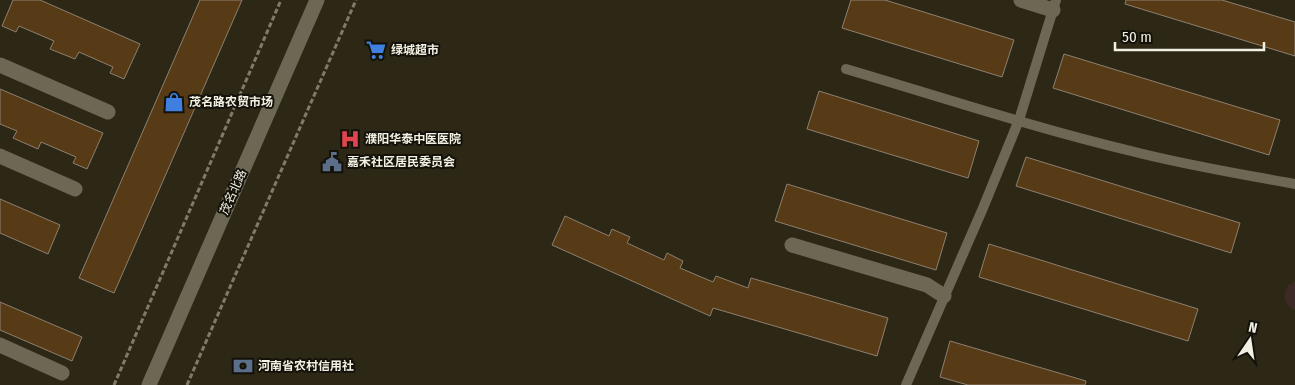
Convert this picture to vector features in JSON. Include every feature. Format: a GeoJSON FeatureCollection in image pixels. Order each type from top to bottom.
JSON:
{"type":"FeatureCollection","features":[{"type":"Feature","properties":{"kind":"street","name":"茂名北路"},"geometry":{"type":"LineString","coordinates":[[149,385],[317,0]]}},
{"type":"Feature","properties":{"kind":"street"},"geometry":{"type":"LineString","coordinates":[[1021,0],[1055,5]]}},
{"type":"Feature","properties":{"kind":"street"},"geometry":{"type":"LineString","coordinates":[[0,65],[108,112]]}},
{"type":"Feature","properties":{"kind":"street"},"geometry":{"type":"LineString","coordinates":[[0,156],[76,189]]}},
{"type":"Feature","properties":{"kind":"street"},"geometry":{"type":"LineString","coordinates":[[792,245],[927,285],[944,296]]}},
{"type":"Feature","properties":{"kind":"street"},"geometry":{"type":"LineString","coordinates":[[0,345],[62,373]]}},
{"type":"Feature","properties":{"kind":"lane"},"geometry":{"type":"LineString","coordinates":[[906,385],[1018,120],[1055,5]]}},
{"type":"Feature","properties":{"kind":"lane"},"geometry":{"type":"LineString","coordinates":[[846,69],[1130,151],[1295,184]]}},
{"type":"Feature","properties":{"kind":"path"},"geometry":{"type":"LineString","coordinates":[[114,385],[281,0]]}},
{"type":"Feature","properties":{"kind":"path"},"geometry":{"type":"LineString","coordinates":[[188,385],[356,0]]}},
{"type":"Feature","properties":{"kind":"shaded area"},"geometry":{"type":"Polygon","coordinates":[[[1295,281],[1295,310],[1293,310],[1287,304],[1285,292],[1288,286],[1295,281]]]}},
{"type":"Feature","properties":{"kind":"building"},"geometry":{"type":"Polygon","coordinates":[[[13,0],[40,0],[140,44],[124,79],[110,73],[113,67],[79,52],[75,59],[50,49],[54,41],[19,26],[16,32],[2,26],[13,0]]]}},
{"type":"Feature","properties":{"kind":"building"},"geometry":{"type":"Polygon","coordinates":[[[200,0],[242,0],[114,293],[79,278],[200,0]]]}},
{"type":"Feature","properties":{"kind":"building"},"geometry":{"type":"Polygon","coordinates":[[[851,0],[885,0],[1014,40],[1002,77],[842,28],[851,0]]]}},
{"type":"Feature","properties":{"kind":"building"},"geometry":{"type":"Polygon","coordinates":[[[1126,0],[1222,0],[1295,22],[1295,56],[1125,4],[1126,0]]]}},
{"type":"Feature","properties":{"kind":"building"},"geometry":{"type":"Polygon","coordinates":[[[1064,54],[1280,120],[1269,155],[1053,88],[1064,54]]]}},
{"type":"Feature","properties":{"kind":"building"},"geometry":{"type":"Polygon","coordinates":[[[0,89],[103,133],[87,169],[73,163],[76,157],[41,142],[38,149],[13,138],[17,131],[0,124],[0,89]]]}},
{"type":"Feature","properties":{"kind":"building"},"geometry":{"type":"Polygon","coordinates":[[[819,91],[979,141],[968,178],[807,129],[819,91]]]}},
{"type":"Feature","properties":{"kind":"building"},"geometry":{"type":"Polygon","coordinates":[[[1026,157],[1240,223],[1231,253],[1016,186],[1026,157]]]}},
{"type":"Feature","properties":{"kind":"building"},"geometry":{"type":"Polygon","coordinates":[[[787,184],[947,233],[936,270],[775,221],[787,184]]]}},
{"type":"Feature","properties":{"kind":"building"},"geometry":{"type":"Polygon","coordinates":[[[0,199],[60,225],[48,254],[0,233],[0,199]]]}},
{"type":"Feature","properties":{"kind":"building"},"geometry":{"type":"Polygon","coordinates":[[[565,216],[609,236],[612,229],[630,237],[627,243],[664,260],[667,253],[683,261],[680,268],[713,282],[716,276],[748,288],[751,278],[888,318],[877,356],[713,308],[710,316],[552,245],[565,216]]]}},
{"type":"Feature","properties":{"kind":"building"},"geometry":{"type":"Polygon","coordinates":[[[989,244],[1198,309],[1188,341],[979,277],[989,244]]]}},
{"type":"Feature","properties":{"kind":"building"},"geometry":{"type":"Polygon","coordinates":[[[0,302],[82,337],[72,361],[0,330],[0,302]]]}},
{"type":"Feature","properties":{"kind":"building"},"geometry":{"type":"Polygon","coordinates":[[[950,341],[1086,381],[1085,385],[968,385],[940,377],[950,341]]]}},
{"type":"Feature","properties":{"kind":"place","name":"绿城超市"},"geometry":{"type":"Point","coordinates":[376,50]}},
{"type":"Feature","properties":{"kind":"place","name":"茂名路农贸市场"},"geometry":{"type":"Point","coordinates":[174,102]}},
{"type":"Feature","properties":{"kind":"place","name":"濮阳华泰中医医院"},"geometry":{"type":"Point","coordinates":[350,139]}},
{"type":"Feature","properties":{"kind":"place","name":"嘉禾社区居民委员会"},"geometry":{"type":"Point","coordinates":[332,162]}},
{"type":"Feature","properties":{"kind":"place","name":"河南省农村信用社"},"geometry":{"type":"Point","coordinates":[243,366]}}]}
